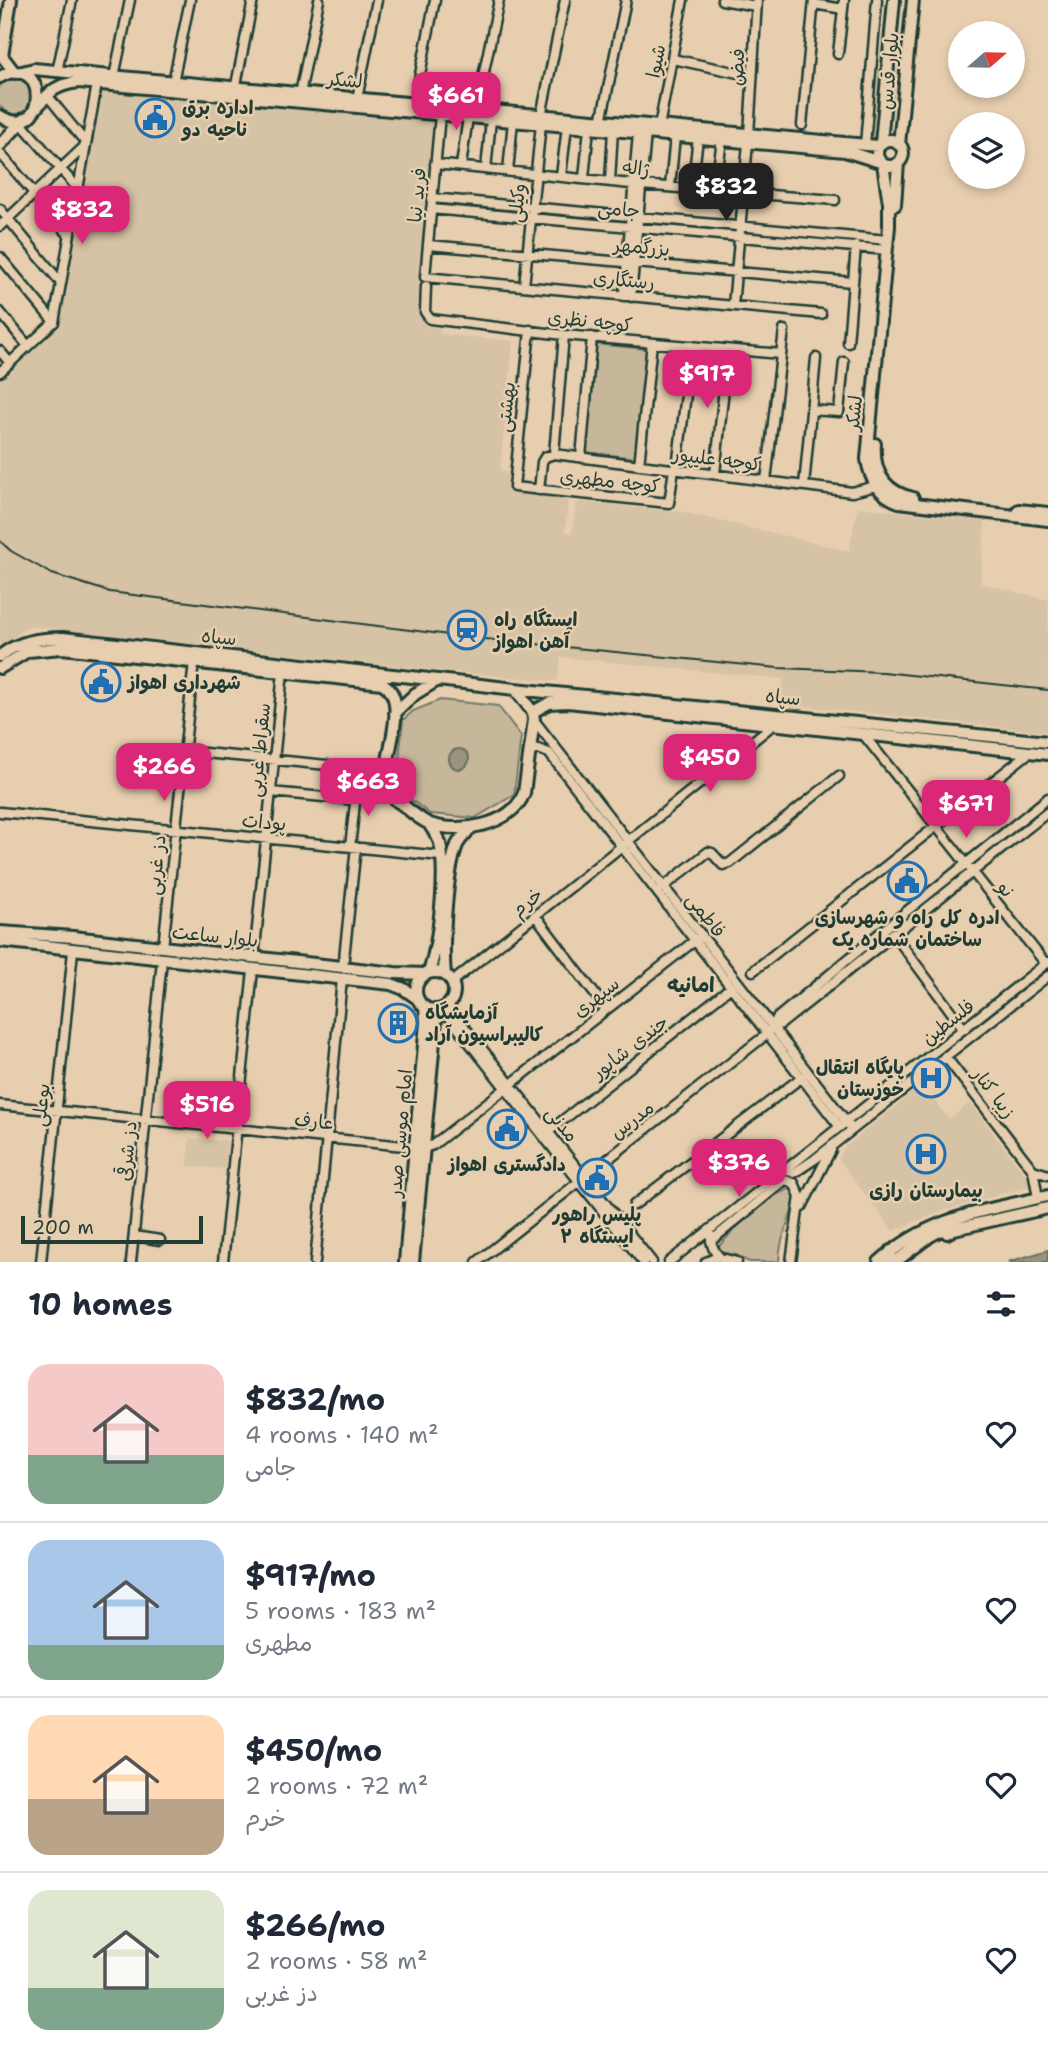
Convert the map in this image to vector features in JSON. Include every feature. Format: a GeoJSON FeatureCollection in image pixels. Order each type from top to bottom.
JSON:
{"type":"FeatureCollection","features":[{"type":"Feature","properties":{"kind":"main road"},"geometry":{"type":"LineString","coordinates":[[0,116],[11,121],[26,118],[38,101],[37,88],[29,78],[16,73],[2,56],[11,0]]}},
{"type":"Feature","properties":{"kind":"main road","name":"بلوار قدس"},"geometry":{"type":"LineString","coordinates":[[880,145],[894,0]]}},
{"type":"Feature","properties":{"kind":"main road","name":"بلوار قدس"},"geometry":{"type":"LineString","coordinates":[[900,145],[913,0]]}},
{"type":"Feature","properties":{"kind":"main road","name":"لشکر"},"geometry":{"type":"LineString","coordinates":[[0,77],[34,69],[173,82],[235,92],[439,115],[472,114],[491,120],[541,120],[613,131],[722,140],[748,139]]}},
{"type":"Feature","properties":{"kind":"main road","name":"لشکر"},"geometry":{"type":"LineString","coordinates":[[47,95],[62,84],[300,94],[414,104],[472,114],[659,127],[845,151],[864,151],[880,145]]}},
{"type":"Feature","properties":{"kind":"main road"},"geometry":{"type":"LineString","coordinates":[[0,145],[47,95]]}},
{"type":"Feature","properties":{"kind":"main road"},"geometry":{"type":"LineString","coordinates":[[889,140],[900,145],[903,152],[898,163],[891,166],[881,163],[877,154],[880,145],[889,140]]}},
{"type":"Feature","properties":{"kind":"main road","name":"لشکر"},"geometry":{"type":"LineString","coordinates":[[864,151],[881,163],[890,203],[867,458],[876,486]]}},
{"type":"Feature","properties":{"kind":"main road","name":"لشکر"},"geometry":{"type":"LineString","coordinates":[[898,163],[874,449],[876,470],[885,484],[902,496],[925,501],[1048,513]]}},
{"type":"Feature","properties":{"kind":"main road"},"geometry":{"type":"LineString","coordinates":[[876,486],[886,498],[899,502],[1048,520]]}},
{"type":"Feature","properties":{"kind":"main road","name":"سپاه"},"geometry":{"type":"LineString","coordinates":[[0,656],[25,642],[63,638],[284,666],[438,680]]}},
{"type":"Feature","properties":{"kind":"main road","name":"سپاه"},"geometry":{"type":"LineString","coordinates":[[0,668],[28,651],[45,648],[194,662],[284,666],[382,683],[390,687],[394,695],[395,713]]}},
{"type":"Feature","properties":{"kind":"main road"},"geometry":{"type":"LineString","coordinates":[[428,974],[435,953],[442,856],[439,839],[429,824],[393,797],[387,784],[395,713],[415,694],[438,680],[515,689],[533,716],[530,752],[520,803],[513,811],[489,823],[471,828],[429,824]]}},
{"type":"Feature","properties":{"kind":"main road","name":"سپاه"},"geometry":{"type":"LineString","coordinates":[[515,689],[1048,742]]}},
{"type":"Feature","properties":{"kind":"main road","name":"سپاه"},"geometry":{"type":"LineString","coordinates":[[533,716],[557,702],[1048,754]]}},
{"type":"Feature","properties":{"kind":"main road"},"geometry":{"type":"LineString","coordinates":[[448,979],[436,972],[428,974],[418,982],[421,1003],[442,1007],[453,994],[443,954],[451,866],[458,843],[471,828]]}},
{"type":"Feature","properties":{"kind":"main road"},"geometry":{"type":"LineString","coordinates":[[0,925],[72,937]]}},
{"type":"Feature","properties":{"kind":"main road","name":"بلوار ساعت"},"geometry":{"type":"LineString","coordinates":[[0,932],[72,937],[254,958],[391,984],[404,989],[421,1003]]}},
{"type":"Feature","properties":{"kind":"main road","name":"بلوار ساعت"},"geometry":{"type":"LineString","coordinates":[[0,944],[253,970],[428,974]]}},
{"type":"Feature","properties":{"kind":"main road","name":"امام موسی صدر"},"geometry":{"type":"LineString","coordinates":[[413,1262],[426,1022],[421,1003]]}},
{"type":"Feature","properties":{"kind":"main road","name":"امام موسی صدر"},"geometry":{"type":"LineString","coordinates":[[405,1262],[442,1007]]}},
{"type":"Feature","properties":{"kind":"main road"},"geometry":{"type":"LineString","coordinates":[[908,1257],[930,1236],[1045,1198]]}},
{"type":"Feature","properties":{"kind":"main road"},"geometry":{"type":"LineString","coordinates":[[879,1262],[917,1233],[937,1224],[1045,1198]]}},
{"type":"Feature","properties":{"kind":"main road"},"geometry":{"type":"LineString","coordinates":[[891,1251],[890,1260],[895,1262],[924,1248],[958,1225],[1048,1208]]}},
{"type":"Feature","properties":{"kind":"street"},"geometry":{"type":"LineString","coordinates":[[57,72],[72,0]]}},
{"type":"Feature","properties":{"kind":"street"},"geometry":{"type":"LineString","coordinates":[[114,77],[130,0]]}},
{"type":"Feature","properties":{"kind":"street"},"geometry":{"type":"LineString","coordinates":[[173,82],[190,0]]}},
{"type":"Feature","properties":{"kind":"street"},"geometry":{"type":"LineString","coordinates":[[235,92],[253,0]]}},
{"type":"Feature","properties":{"kind":"street"},"geometry":{"type":"LineString","coordinates":[[300,94],[319,0]]}},
{"type":"Feature","properties":{"kind":"street"},"geometry":{"type":"LineString","coordinates":[[357,99],[377,0]]}},
{"type":"Feature","properties":{"kind":"street"},"geometry":{"type":"LineString","coordinates":[[414,104],[435,0]]}},
{"type":"Feature","properties":{"kind":"street"},"geometry":{"type":"LineString","coordinates":[[461,166],[499,0]]}},
{"type":"Feature","properties":{"kind":"street","name":"وکیلی"},"geometry":{"type":"LineString","coordinates":[[524,286],[541,120],[565,0]]}},
{"type":"Feature","properties":{"kind":"street"},"geometry":{"type":"LineString","coordinates":[[601,122],[626,0]]}},
{"type":"Feature","properties":{"kind":"street","name":"شیوا"},"geometry":{"type":"LineString","coordinates":[[659,127],[683,0]]}},
{"type":"Feature","properties":{"kind":"street"},"geometry":{"type":"LineString","coordinates":[[722,0],[757,3]]}},
{"type":"Feature","properties":{"kind":"street"},"geometry":{"type":"LineString","coordinates":[[864,151],[877,0]]}},
{"type":"Feature","properties":{"kind":"street"},"geometry":{"type":"LineString","coordinates":[[802,125],[814,2],[843,4],[838,54]]}},
{"type":"Feature","properties":{"kind":"street","name":"فیض"},"geometry":{"type":"LineString","coordinates":[[733,306],[757,3]]}},
{"type":"Feature","properties":{"kind":"street"},"geometry":{"type":"LineString","coordinates":[[673,59],[752,76]]}},
{"type":"Feature","properties":{"kind":"street"},"geometry":{"type":"LineString","coordinates":[[0,372],[54,322],[97,84]]}},
{"type":"Feature","properties":{"kind":"street"},"geometry":{"type":"LineString","coordinates":[[47,95],[86,144]]}},
{"type":"Feature","properties":{"kind":"street","name":"فرید نیا"},"geometry":{"type":"LineString","coordinates":[[425,282],[439,115]]}},
{"type":"Feature","properties":{"kind":"street"},"geometry":{"type":"LineString","coordinates":[[26,118],[78,189]]}},
{"type":"Feature","properties":{"kind":"street"},"geometry":{"type":"LineString","coordinates":[[486,169],[491,120]]}},
{"type":"Feature","properties":{"kind":"street"},"geometry":{"type":"LineString","coordinates":[[508,170],[513,121]]}},
{"type":"Feature","properties":{"kind":"street"},"geometry":{"type":"LineString","coordinates":[[561,176],[567,126]]}},
{"type":"Feature","properties":{"kind":"street"},"geometry":{"type":"LineString","coordinates":[[584,178],[589,128]]}},
{"type":"Feature","properties":{"kind":"street"},"geometry":{"type":"LineString","coordinates":[[610,181],[613,131]]}},
{"type":"Feature","properties":{"kind":"street"},"geometry":{"type":"LineString","coordinates":[[627,296],[642,133]]}},
{"type":"Feature","properties":{"kind":"street"},"geometry":{"type":"LineString","coordinates":[[670,187],[675,136]]}},
{"type":"Feature","properties":{"kind":"street"},"geometry":{"type":"LineString","coordinates":[[692,188],[698,138]]}},
{"type":"Feature","properties":{"kind":"street"},"geometry":{"type":"LineString","coordinates":[[715,190],[722,140]]}},
{"type":"Feature","properties":{"kind":"street"},"geometry":{"type":"LineString","coordinates":[[0,226],[86,144]]}},
{"type":"Feature","properties":{"kind":"street"},"geometry":{"type":"LineString","coordinates":[[0,153],[69,235]]}},
{"type":"Feature","properties":{"kind":"street","name":"ژاله"},"geometry":{"type":"LineString","coordinates":[[435,164],[835,200]]}},
{"type":"Feature","properties":{"kind":"street"},"geometry":{"type":"LineString","coordinates":[[432,198],[531,212],[740,226],[888,245]]}},
{"type":"Feature","properties":{"kind":"street"},"geometry":{"type":"LineString","coordinates":[[0,209],[61,283]]}},
{"type":"Feature","properties":{"kind":"street","name":"جامی"},"geometry":{"type":"LineString","coordinates":[[431,209],[531,212],[634,226],[739,236],[856,246],[888,245]]}},
{"type":"Feature","properties":{"kind":"street","name":"بزرگمهر"},"geometry":{"type":"LineString","coordinates":[[428,245],[853,282]]}},
{"type":"Feature","properties":{"kind":"street"},"geometry":{"type":"LineString","coordinates":[[848,343],[856,246]]}},
{"type":"Feature","properties":{"kind":"street"},"geometry":{"type":"LineString","coordinates":[[0,257],[54,322]]}},
{"type":"Feature","properties":{"kind":"street","name":"رستگاری"},"geometry":{"type":"LineString","coordinates":[[425,282],[524,286],[821,314]]}},
{"type":"Feature","properties":{"kind":"street","name":"کوچه نظری"},"geometry":{"type":"LineString","coordinates":[[425,282],[425,312],[430,318],[564,335],[781,354]]}},
{"type":"Feature","properties":{"kind":"street"},"geometry":{"type":"LineString","coordinates":[[0,312],[28,346]]}},
{"type":"Feature","properties":{"kind":"street","name":"بهشتی"},"geometry":{"type":"LineString","coordinates":[[514,487],[530,330]]}},
{"type":"Feature","properties":{"kind":"street"},"geometry":{"type":"LineString","coordinates":[[766,481],[784,330]]}},
{"type":"Feature","properties":{"kind":"street"},"geometry":{"type":"LineString","coordinates":[[540,490],[542,462],[545,457],[554,454],[564,335]]}},
{"type":"Feature","properties":{"kind":"street"},"geometry":{"type":"LineString","coordinates":[[581,457],[592,337]]}},
{"type":"Feature","properties":{"kind":"street"},"geometry":{"type":"LineString","coordinates":[[639,465],[652,343]]}},
{"type":"Feature","properties":{"kind":"street"},"geometry":{"type":"LineString","coordinates":[[674,469],[678,459],[692,346]]}},
{"type":"Feature","properties":{"kind":"street"},"geometry":{"type":"LineString","coordinates":[[715,474],[728,349]]}},
{"type":"Feature","properties":{"kind":"street"},"geometry":{"type":"LineString","coordinates":[[0,351],[9,363]]}},
{"type":"Feature","properties":{"kind":"street"},"geometry":{"type":"LineString","coordinates":[[804,486],[816,358]]}},
{"type":"Feature","properties":{"kind":"street"},"geometry":{"type":"LineString","coordinates":[[811,410],[839,412],[844,362]]}},
{"type":"Feature","properties":{"kind":"street","name":"کوچه علیپور"},"geometry":{"type":"LineString","coordinates":[[554,454],[852,492],[876,486]]}},
{"type":"Feature","properties":{"kind":"street","name":"کوچه مطهری"},"geometry":{"type":"LineString","coordinates":[[514,487],[669,503],[674,469]]}},
{"type":"Feature","properties":{"kind":"street","name":"دز غربی"},"geometry":{"type":"LineString","coordinates":[[163,947],[194,662]]}},
{"type":"Feature","properties":{"kind":"street","name":"سقراط غربی"},"geometry":{"type":"LineString","coordinates":[[254,958],[284,666]]}},
{"type":"Feature","properties":{"kind":"street","name":"فاطمی"},"geometry":{"type":"LineString","coordinates":[[533,716],[625,844]]}},
{"type":"Feature","properties":{"kind":"street","name":"خرم"},"geometry":{"type":"LineString","coordinates":[[448,979],[535,915],[774,724]]}},
{"type":"Feature","properties":{"kind":"street","name":"نو"},"geometry":{"type":"LineString","coordinates":[[863,734],[1047,963]]}},
{"type":"Feature","properties":{"kind":"street","name":"فاطمی"},"geometry":{"type":"LineString","coordinates":[[530,752],[538,749],[549,753],[661,889],[846,1126]]}},
{"type":"Feature","properties":{"kind":"street"},"geometry":{"type":"LineString","coordinates":[[184,751],[388,771]]}},
{"type":"Feature","properties":{"kind":"street"},"geometry":{"type":"LineString","coordinates":[[753,971],[1030,752]]}},
{"type":"Feature","properties":{"kind":"street"},"geometry":{"type":"LineString","coordinates":[[661,889],[708,852],[723,864],[730,863],[839,776]]}},
{"type":"Feature","properties":{"kind":"street"},"geometry":{"type":"LineString","coordinates":[[314,1262],[357,786]]}},
{"type":"Feature","properties":{"kind":"street"},"geometry":{"type":"LineString","coordinates":[[271,792],[355,800]]}},
{"type":"Feature","properties":{"kind":"street","name":"مدرس"},"geometry":{"type":"LineString","coordinates":[[770,1029],[777,1018],[887,926],[1048,798]]}},
{"type":"Feature","properties":{"kind":"street","name":"پودات"},"geometry":{"type":"LineString","coordinates":[[0,812],[442,856]]}},
{"type":"Feature","properties":{"kind":"street","name":"مدرس"},"geometry":{"type":"LineString","coordinates":[[477,1262],[1048,812]]}},
{"type":"Feature","properties":{"kind":"street"},"geometry":{"type":"LineString","coordinates":[[535,915],[606,1010]]}},
{"type":"Feature","properties":{"kind":"street"},"geometry":{"type":"LineString","coordinates":[[887,926],[964,1029]]}},
{"type":"Feature","properties":{"kind":"street","name":"فاطمی"},"geometry":{"type":"LineString","coordinates":[[698,937],[731,987],[770,1029],[802,1077],[846,1126]]}},
{"type":"Feature","properties":{"kind":"street","name":"سپهری"},"geometry":{"type":"LineString","coordinates":[[421,1148],[433,1145],[698,937]]}},
{"type":"Feature","properties":{"kind":"street","name":"بوعلی"},"geometry":{"type":"LineString","coordinates":[[41,1262],[73,951]]}},
{"type":"Feature","properties":{"kind":"street","name":"دز شرقی"},"geometry":{"type":"LineString","coordinates":[[131,1262],[162,960]]}},
{"type":"Feature","properties":{"kind":"street","name":"فلسطین"},"geometry":{"type":"LineString","coordinates":[[790,1172],[1047,963]]}},
{"type":"Feature","properties":{"kind":"street"},"geometry":{"type":"LineString","coordinates":[[223,1262],[253,970]]}},
{"type":"Feature","properties":{"kind":"street","name":"فلسطین"},"geometry":{"type":"LineString","coordinates":[[669,1262],[771,1181],[790,1172],[838,1140],[846,1126],[945,1056],[1048,976]]}},
{"type":"Feature","properties":{"kind":"street","name":"جندی شاپور"},"geometry":{"type":"LineString","coordinates":[[548,1132],[731,987]]}},
{"type":"Feature","properties":{"kind":"street","name":"مدنی"},"geometry":{"type":"LineString","coordinates":[[442,1007],[652,1262]]}},
{"type":"Feature","properties":{"kind":"street","name":"زیبا کنار"},"geometry":{"type":"LineString","coordinates":[[945,1056],[1033,1170]]}},
{"type":"Feature","properties":{"kind":"street"},"geometry":{"type":"LineString","coordinates":[[634,1205],[802,1077]]}},
{"type":"Feature","properties":{"kind":"street","name":"مدنی"},"geometry":{"type":"LineString","coordinates":[[508,1087],[548,1132],[643,1262]]}},
{"type":"Feature","properties":{"kind":"street","name":"عارف"},"geometry":{"type":"LineString","coordinates":[[0,1105],[421,1148]]}},
{"type":"Feature","properties":{"kind":"street"},"geometry":{"type":"LineString","coordinates":[[798,1216],[826,1156],[838,1140]]}},
{"type":"Feature","properties":{"kind":"street"},"geometry":{"type":"LineString","coordinates":[[1033,1170],[1048,1175]]}},
{"type":"Feature","properties":{"kind":"street"},"geometry":{"type":"LineString","coordinates":[[1033,1170],[1045,1198]]}},
{"type":"Feature","properties":{"kind":"street"},"geometry":{"type":"LineString","coordinates":[[711,1241],[785,1180]]}},
{"type":"Feature","properties":{"kind":"street"},"geometry":{"type":"LineString","coordinates":[[771,1181],[785,1180],[794,1183],[799,1190],[798,1216],[790,1259]]}},
{"type":"Feature","properties":{"kind":"street"},"geometry":{"type":"LineString","coordinates":[[711,1230],[711,1241],[722,1260]]}},
{"type":"Feature","properties":{"kind":"street"},"geometry":{"type":"LineString","coordinates":[[134,1236],[160,1240]]}},
{"type":"Feature","properties":{"kind":"street"},"geometry":{"type":"LineString","coordinates":[[706,1262],[737,1262]]}},
{"type":"Feature","properties":{"kind":"shaded area"},"geometry":{"type":"Polygon","coordinates":[[[8,79],[22,79],[32,89],[32,103],[22,113],[8,113],[-1,104],[-1,88],[8,79]]]}},
{"type":"Feature","properties":{"kind":"shaded area"},"geometry":{"type":"Polygon","coordinates":[[[100,88],[436,117],[418,316],[427,317],[426,326],[440,328],[440,334],[513,341],[500,470],[511,476],[514,487],[568,500],[565,532],[572,533],[576,505],[580,502],[682,512],[849,551],[858,507],[985,521],[980,583],[1048,600],[1048,732],[782,704],[783,679],[561,657],[557,681],[28,626],[0,648],[0,378],[57,325],[100,88]]]}},
{"type":"Feature","properties":{"kind":"shaded area"},"geometry":{"type":"Polygon","coordinates":[[[595,344],[647,349],[636,458],[584,452],[595,344]]]}},
{"type":"Feature","properties":{"kind":"shaded area"},"geometry":{"type":"Polygon","coordinates":[[[440,700],[498,706],[521,736],[514,795],[475,818],[430,814],[396,788],[403,720],[413,711],[440,700]]]}},
{"type":"Feature","properties":{"kind":"shaded area"},"geometry":{"type":"Polygon","coordinates":[[[459,749],[466,752],[469,759],[466,766],[459,769],[452,766],[449,759],[452,752],[459,749]]]}},
{"type":"Feature","properties":{"kind":"shaded area","name":"بیمارستان رازی"},"geometry":{"type":"Polygon","coordinates":[[[922,1085],[949,1119],[970,1103],[1033,1185],[940,1212],[893,1231],[839,1160],[844,1148],[922,1085]]]}},
{"type":"Feature","properties":{"kind":"shaded area"},"geometry":{"type":"Polygon","coordinates":[[[189,1138],[228,1141],[225,1169],[188,1166],[189,1138]]]}},
{"type":"Feature","properties":{"kind":"shaded area"},"geometry":{"type":"Polygon","coordinates":[[[792,1188],[795,1199],[781,1245],[779,1262],[749,1262],[736,1255],[721,1252],[718,1247],[752,1213],[771,1198],[792,1188]]]}},
{"type":"Feature","properties":{"kind":"shaded area"},"geometry":{"type":"Polygon","coordinates":[[[1048,1250],[1048,1262],[1008,1262],[1048,1250]]]}},
{"type":"Feature","properties":{"kind":"railway"},"geometry":{"type":"LineString","coordinates":[[0,541],[11,551],[52,574],[110,592],[465,637],[778,668],[883,672],[1048,690]]}},
{"type":"Feature","properties":{"kind":"place","name":"اداره برق ناحیه دو"},"geometry":{"type":"Point","coordinates":[155,118]}},
{"type":"Feature","properties":{"kind":"place","name":"ایستگاه راه آهن اهواز"},"geometry":{"type":"Point","coordinates":[467,630]}},
{"type":"Feature","properties":{"kind":"place","name":"شهرداری اهواز"},"geometry":{"type":"Point","coordinates":[101,682]}},
{"type":"Feature","properties":{"kind":"place","name":"ادره کل راه و شهرسازی ساختمان شماره یک"},"geometry":{"type":"Point","coordinates":[907,881]}},
{"type":"Feature","properties":{"kind":"place","name":"آزمایشگاه کالیبراسیون آراد"},"geometry":{"type":"Point","coordinates":[398,1023]}},
{"type":"Feature","properties":{"kind":"place","name":"پایگاه انتقال خوزستان"},"geometry":{"type":"Point","coordinates":[931,1078]}},
{"type":"Feature","properties":{"kind":"place","name":"دادگستری اهواز"},"geometry":{"type":"Point","coordinates":[507,1129]}},
{"type":"Feature","properties":{"kind":"place","name":"بیمارستان رازی"},"geometry":{"type":"Point","coordinates":[926,1154]}},
{"type":"Feature","properties":{"kind":"place","name":"پلیس راهور ایستگاه ۲"},"geometry":{"type":"Point","coordinates":[597,1178]}},
{"type":"Feature","properties":{"kind":"district","name":"امانیه"},"geometry":{"type":"Point","coordinates":[691,985]}}]}
